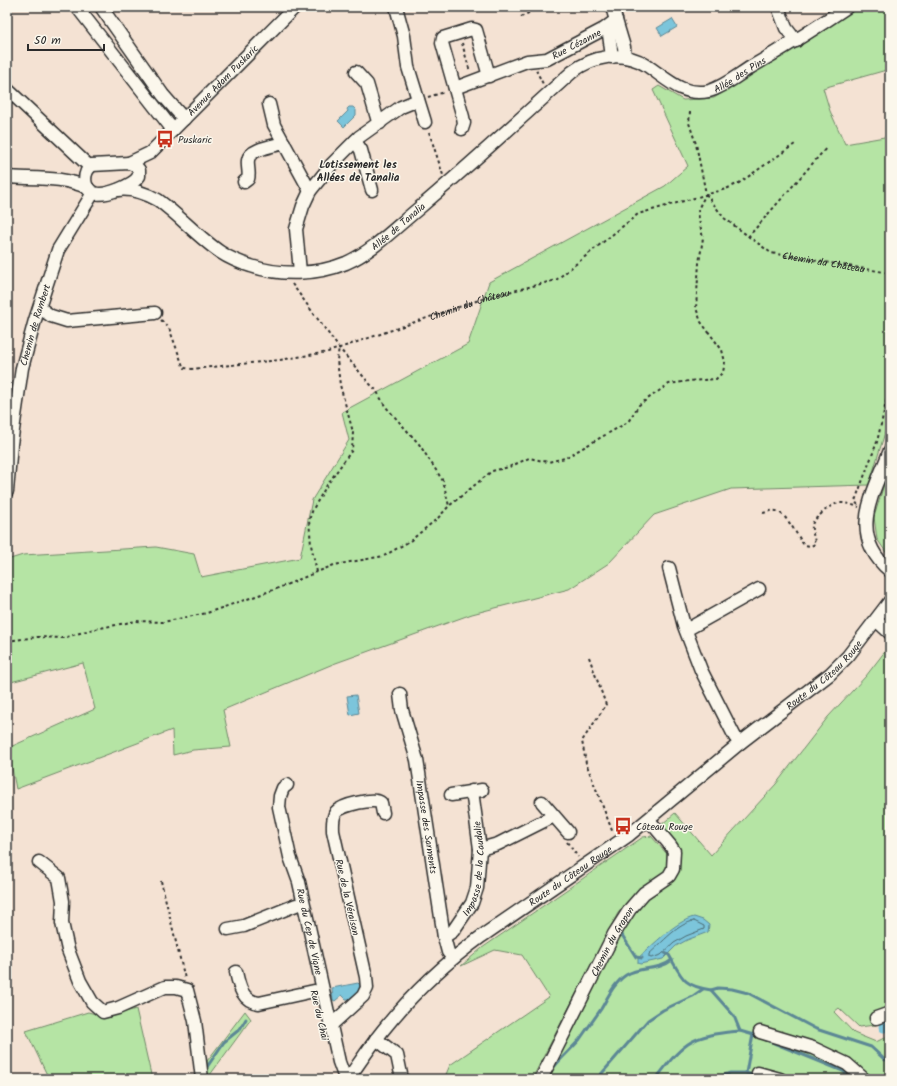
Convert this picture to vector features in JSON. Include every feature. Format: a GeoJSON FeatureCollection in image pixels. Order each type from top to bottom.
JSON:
{"type":"FeatureCollection","features":[{"type":"Feature","properties":{"kind":"street"},"geometry":{"type":"LineString","coordinates":[[77,7],[173,130]]}},
{"type":"Feature","properties":{"kind":"street"},"geometry":{"type":"LineString","coordinates":[[101,7],[163,95],[184,119]]}},
{"type":"Feature","properties":{"kind":"street","name":"Avenue Adam Puskaric"},"geometry":{"type":"LineString","coordinates":[[129,163],[150,153],[295,7]]}},
{"type":"Feature","properties":{"kind":"street"},"geometry":{"type":"LineString","coordinates":[[396,7],[404,36],[408,67],[425,122]]}},
{"type":"Feature","properties":{"kind":"street"},"geometry":{"type":"LineString","coordinates":[[612,7],[612,57]]}},
{"type":"Feature","properties":{"kind":"street"},"geometry":{"type":"LineString","coordinates":[[778,7],[786,28],[796,41]]}},
{"type":"Feature","properties":{"kind":"street","name":"Allée des Pins"},"geometry":{"type":"LineString","coordinates":[[625,57],[646,65],[678,88],[697,92],[708,91],[731,80],[796,41],[847,7]]}},
{"type":"Feature","properties":{"kind":"street"},"geometry":{"type":"LineString","coordinates":[[612,23],[624,47],[625,57]]}},
{"type":"Feature","properties":{"kind":"street","name":"Rue Cézanne"},"geometry":{"type":"LineString","coordinates":[[455,88],[531,60],[547,59],[612,23]]}},
{"type":"Feature","properties":{"kind":"street"},"geometry":{"type":"LineString","coordinates":[[462,129],[464,123],[463,117],[442,40],[445,37],[472,28],[476,30],[489,76]]}},
{"type":"Feature","properties":{"kind":"street","name":"Allée de Tanalia"},"geometry":{"type":"LineString","coordinates":[[118,190],[131,190],[146,194],[166,206],[221,253],[250,266],[269,270],[295,272],[311,272],[333,267],[345,263],[368,251],[434,195],[572,72],[587,62],[595,59],[625,57]]}},
{"type":"Feature","properties":{"kind":"street"},"geometry":{"type":"LineString","coordinates":[[356,72],[367,84],[377,118],[380,123]]}},
{"type":"Feature","properties":{"kind":"street"},"geometry":{"type":"LineString","coordinates":[[7,89],[88,169]]}},
{"type":"Feature","properties":{"kind":"street"},"geometry":{"type":"LineString","coordinates":[[295,272],[296,229],[310,192],[332,164],[355,141],[401,108],[418,100]]}},
{"type":"Feature","properties":{"kind":"street"},"geometry":{"type":"LineString","coordinates":[[269,104],[274,125],[310,192]]}},
{"type":"Feature","properties":{"kind":"street"},"geometry":{"type":"LineString","coordinates":[[355,141],[361,150],[372,190]]}},
{"type":"Feature","properties":{"kind":"street"},"geometry":{"type":"LineString","coordinates":[[244,182],[249,176],[248,160],[254,151],[284,143]]}},
{"type":"Feature","properties":{"kind":"street","name":"Avenue Adam Puskaric"},"geometry":{"type":"LineString","coordinates":[[140,175],[150,153]]}},
{"type":"Feature","properties":{"kind":"street"},"geometry":{"type":"LineString","coordinates":[[66,181],[80,175],[96,164],[129,163],[135,165],[140,175],[140,186],[146,194]]}},
{"type":"Feature","properties":{"kind":"street"},"geometry":{"type":"LineString","coordinates":[[88,169],[85,180],[91,190]]}},
{"type":"Feature","properties":{"kind":"street"},"geometry":{"type":"LineString","coordinates":[[7,177],[66,181],[81,185],[102,194],[118,190],[135,182],[140,175]]}},
{"type":"Feature","properties":{"kind":"street","name":"Chemin de Rambert"},"geometry":{"type":"LineString","coordinates":[[7,491],[11,444],[22,368],[35,320],[58,250],[91,190]]}},
{"type":"Feature","properties":{"kind":"street"},"geometry":{"type":"LineString","coordinates":[[40,308],[51,316],[67,320],[155,313]]}},
{"type":"Feature","properties":{"kind":"street"},"geometry":{"type":"LineString","coordinates":[[890,450],[870,502],[866,521],[867,535],[870,545],[878,559],[890,570]]}},
{"type":"Feature","properties":{"kind":"street"},"geometry":{"type":"LineString","coordinates":[[669,568],[686,630],[701,670],[735,737],[740,743]]}},
{"type":"Feature","properties":{"kind":"street"},"geometry":{"type":"LineString","coordinates":[[686,630],[760,589]]}},
{"type":"Feature","properties":{"kind":"street","name":"Route du Côteau Rouge"},"geometry":{"type":"LineString","coordinates":[[347,1077],[402,1007],[434,974],[482,936],[617,844],[649,820],[740,743],[830,674],[848,656],[890,601]]}},
{"type":"Feature","properties":{"kind":"street"},"geometry":{"type":"LineString","coordinates":[[876,620],[890,633]]}},
{"type":"Feature","properties":{"kind":"street","name":"Impasse des Sarments"},"geometry":{"type":"LineString","coordinates":[[400,694],[402,710],[417,760],[444,937],[448,952],[453,958]]}},
{"type":"Feature","properties":{"kind":"street","name":"Rue du Cep de Vigne"},"geometry":{"type":"LineString","coordinates":[[287,785],[283,788],[280,796],[279,807],[290,857],[299,882],[330,1026],[347,1077]]}},
{"type":"Feature","properties":{"kind":"street","name":"Impasse de la Caudalie"},"geometry":{"type":"LineString","coordinates":[[444,937],[453,931],[472,903],[477,888],[480,849],[477,791],[451,795]]}},
{"type":"Feature","properties":{"kind":"street","name":"Rue de la Véraison"},"geometry":{"type":"LineString","coordinates":[[330,1026],[363,996],[368,988],[333,821],[337,812],[346,806],[376,800],[381,803],[383,813]]}},
{"type":"Feature","properties":{"kind":"street"},"geometry":{"type":"LineString","coordinates":[[542,802],[568,832]]}},
{"type":"Feature","properties":{"kind":"street"},"geometry":{"type":"LineString","coordinates":[[480,849],[498,844],[554,816]]}},
{"type":"Feature","properties":{"kind":"street","name":"Chemin du Grapon"},"geometry":{"type":"LineString","coordinates":[[541,1079],[614,934],[630,909],[644,893],[669,876],[673,869],[674,851],[649,820]]}},
{"type":"Feature","properties":{"kind":"street","name":"Rue du Chai"},"geometry":{"type":"LineString","coordinates":[[290,857],[292,885],[323,1033],[334,1067],[347,1077]]}},
{"type":"Feature","properties":{"kind":"street"},"geometry":{"type":"LineString","coordinates":[[39,862],[59,878],[62,901],[62,923],[68,950],[80,981],[92,1002],[103,1012],[118,1008],[165,987],[176,987],[187,990],[195,1021],[202,1079]]}},
{"type":"Feature","properties":{"kind":"street"},"geometry":{"type":"LineString","coordinates":[[228,929],[244,926],[296,905]]}},
{"type":"Feature","properties":{"kind":"street"},"geometry":{"type":"LineString","coordinates":[[236,972],[240,990],[248,999],[254,1002],[259,1003],[314,991]]}},
{"type":"Feature","properties":{"kind":"street"},"geometry":{"type":"LineString","coordinates":[[876,1018],[890,1013]]}},
{"type":"Feature","properties":{"kind":"street"},"geometry":{"type":"LineString","coordinates":[[760,1032],[813,1048],[847,1064],[864,1079]]}},
{"type":"Feature","properties":{"kind":"street"},"geometry":{"type":"LineString","coordinates":[[376,1039],[397,1055],[402,1079]]}},
{"type":"Feature","properties":{"kind":"street"},"geometry":{"type":"LineString","coordinates":[[758,1073],[780,1079]]}},
{"type":"Feature","properties":{"kind":"path"},"geometry":{"type":"LineString","coordinates":[[521,17],[538,8],[540,13]]}},
{"type":"Feature","properties":{"kind":"path"},"geometry":{"type":"LineString","coordinates":[[459,32],[473,82]]}},
{"type":"Feature","properties":{"kind":"path"},"geometry":{"type":"LineString","coordinates":[[531,60],[546,89]]}},
{"type":"Feature","properties":{"kind":"path"},"geometry":{"type":"LineString","coordinates":[[418,100],[455,88]]}},
{"type":"Feature","properties":{"kind":"path"},"geometry":{"type":"LineString","coordinates":[[7,641],[37,637],[63,638],[90,630],[136,621],[163,622],[207,613],[276,589],[334,565],[384,556],[410,541],[438,518],[449,506],[492,471],[509,467],[529,458],[548,462],[565,458],[628,422],[639,405],[669,384],[716,379],[723,372],[725,362],[722,350],[700,322],[696,308],[699,263],[704,238],[699,220],[698,208],[706,194],[696,144],[689,123],[690,112]]}},
{"type":"Feature","properties":{"kind":"path"},"geometry":{"type":"LineString","coordinates":[[425,122],[445,178]]}},
{"type":"Feature","properties":{"kind":"path"},"geometry":{"type":"LineString","coordinates":[[706,194],[726,189],[739,182],[795,144]]}},
{"type":"Feature","properties":{"kind":"path"},"geometry":{"type":"LineString","coordinates":[[748,236],[827,148]]}},
{"type":"Feature","properties":{"kind":"path","name":"Chemin du Château"},"geometry":{"type":"LineString","coordinates":[[155,313],[169,328],[183,366],[186,368],[192,369],[280,360],[328,352],[485,298],[556,280],[638,214],[706,194],[724,218],[771,253],[890,273]]}},
{"type":"Feature","properties":{"kind":"path"},"geometry":{"type":"LineString","coordinates":[[295,272],[292,285],[339,348],[376,390],[385,406],[419,444],[443,481],[449,506]]}},
{"type":"Feature","properties":{"kind":"path"},"geometry":{"type":"LineString","coordinates":[[317,572],[311,545],[309,520],[313,509],[327,485],[352,450],[354,432],[340,385],[337,360],[339,348]]}},
{"type":"Feature","properties":{"kind":"path"},"geometry":{"type":"LineString","coordinates":[[763,513],[777,511],[786,518],[804,546],[811,546],[815,544],[812,529],[814,520],[831,506],[836,503],[845,502],[860,507],[855,501],[877,442],[890,385]]}},
{"type":"Feature","properties":{"kind":"path"},"geometry":{"type":"LineString","coordinates":[[7,515],[10,523],[7,574]]}},
{"type":"Feature","properties":{"kind":"path"},"geometry":{"type":"LineString","coordinates":[[589,658],[606,705],[582,742],[586,763],[617,844]]}},
{"type":"Feature","properties":{"kind":"path"},"geometry":{"type":"LineString","coordinates":[[568,832],[565,840],[581,860]]}},
{"type":"Feature","properties":{"kind":"path"},"geometry":{"type":"LineString","coordinates":[[161,881],[187,990]]}},
{"type":"Feature","properties":{"kind":"green space"},"geometry":{"type":"Polygon","coordinates":[[[855,7],[890,7],[890,69],[823,88],[830,111],[845,144],[890,136],[890,416],[869,485],[731,489],[654,515],[609,563],[569,589],[472,614],[333,664],[223,710],[231,747],[193,750],[173,755],[172,730],[16,789],[8,748],[95,709],[83,663],[7,683],[7,560],[23,555],[156,547],[194,554],[201,577],[300,558],[312,500],[349,440],[342,412],[468,344],[489,282],[665,186],[688,166],[653,90],[659,86],[683,100],[714,98],[855,7]]]}},
{"type":"Feature","properties":{"kind":"green space"},"geometry":{"type":"Polygon","coordinates":[[[890,465],[890,558],[877,539],[874,517],[890,465]]]}},
{"type":"Feature","properties":{"kind":"green space"},"geometry":{"type":"Polygon","coordinates":[[[886,650],[890,657],[890,1020],[875,1025],[859,1027],[839,1008],[834,1012],[854,1033],[876,1042],[890,1035],[890,1079],[544,1079],[615,938],[649,897],[673,881],[678,866],[680,848],[661,825],[675,813],[711,855],[776,784],[828,717],[866,676],[886,650]]]}},
{"type":"Feature","properties":{"kind":"green space"},"geometry":{"type":"Polygon","coordinates":[[[651,836],[667,854],[668,866],[659,879],[635,894],[618,913],[532,1079],[444,1079],[450,1065],[549,997],[522,955],[495,950],[461,966],[482,948],[643,837],[651,836]]]}},
{"type":"Feature","properties":{"kind":"green space"},"geometry":{"type":"Polygon","coordinates":[[[136,1009],[152,1079],[49,1079],[26,1031],[88,1012],[107,1015],[118,1014],[136,1009]]]}},
{"type":"Feature","properties":{"kind":"green space"},"geometry":{"type":"Polygon","coordinates":[[[245,1011],[251,1019],[207,1079],[207,1061],[245,1011]]]}},
{"type":"Feature","properties":{"kind":"water"},"geometry":{"type":"Polygon","coordinates":[[[672,19],[677,27],[662,36],[657,28],[672,19]]]}},
{"type":"Feature","properties":{"kind":"water"},"geometry":{"type":"Polygon","coordinates":[[[349,107],[353,107],[356,110],[356,115],[344,127],[338,121],[348,111],[347,109],[349,107]]]}},
{"type":"Feature","properties":{"kind":"water"},"geometry":{"type":"Polygon","coordinates":[[[356,695],[359,713],[350,715],[347,696],[356,695]]]}},
{"type":"Feature","properties":{"kind":"water"},"geometry":{"type":"Polygon","coordinates":[[[694,917],[703,920],[709,925],[708,932],[676,946],[663,959],[640,964],[638,963],[638,958],[672,928],[687,919],[694,917]]]}},
{"type":"Feature","properties":{"kind":"water"},"geometry":{"type":"Polygon","coordinates":[[[358,983],[360,985],[358,992],[349,999],[346,999],[342,995],[335,1001],[333,1000],[332,988],[358,983]]]}},
{"type":"Feature","properties":{"kind":"waterway"},"geometry":{"type":"LineString","coordinates":[[622,929],[622,935],[636,957],[642,958]]}},
{"type":"Feature","properties":{"kind":"waterway"},"geometry":{"type":"LineString","coordinates":[[665,953],[669,955],[684,980],[694,986],[711,990],[734,1016],[740,1031],[757,1036]]}},
{"type":"Feature","properties":{"kind":"waterway"},"geometry":{"type":"LineString","coordinates":[[551,1071],[580,1039],[612,990],[622,978],[631,972],[661,966],[672,960]]}},
{"type":"Feature","properties":{"kind":"waterway"},"geometry":{"type":"LineString","coordinates":[[711,990],[718,988],[732,989],[748,993],[816,1029],[871,1047],[885,1060]]}},
{"type":"Feature","properties":{"kind":"waterway"},"geometry":{"type":"LineString","coordinates":[[597,1079],[648,1020],[663,1010],[693,996],[703,989]]}},
{"type":"Feature","properties":{"kind":"waterway"},"geometry":{"type":"LineString","coordinates":[[205,1070],[224,1042],[240,1029],[246,1019]]}},
{"type":"Feature","properties":{"kind":"waterway"},"geometry":{"type":"LineString","coordinates":[[884,1027],[890,1024]]}},
{"type":"Feature","properties":{"kind":"waterway"},"geometry":{"type":"LineString","coordinates":[[656,1079],[675,1056],[688,1044],[713,1034],[740,1031]]}},
{"type":"Feature","properties":{"kind":"waterway"},"geometry":{"type":"LineString","coordinates":[[753,1034],[746,1073],[756,1076]]}},
{"type":"Feature","properties":{"kind":"waterway"},"geometry":{"type":"LineString","coordinates":[[764,1039],[843,1071],[853,1079]]}},
{"type":"Feature","properties":{"kind":"waterway"},"geometry":{"type":"LineString","coordinates":[[715,1079],[730,1073],[746,1073]]}},
{"type":"Feature","properties":{"kind":"place","name":"Puskaric"},"geometry":{"type":"Point","coordinates":[165,139]}},
{"type":"Feature","properties":{"kind":"place","name":"Côteau Rouge"},"geometry":{"type":"Point","coordinates":[623,826]}},
{"type":"Feature","properties":{"kind":"district","name":"Lotissement les Allées de Tanalia"},"geometry":{"type":"Point","coordinates":[358,170]}}]}
